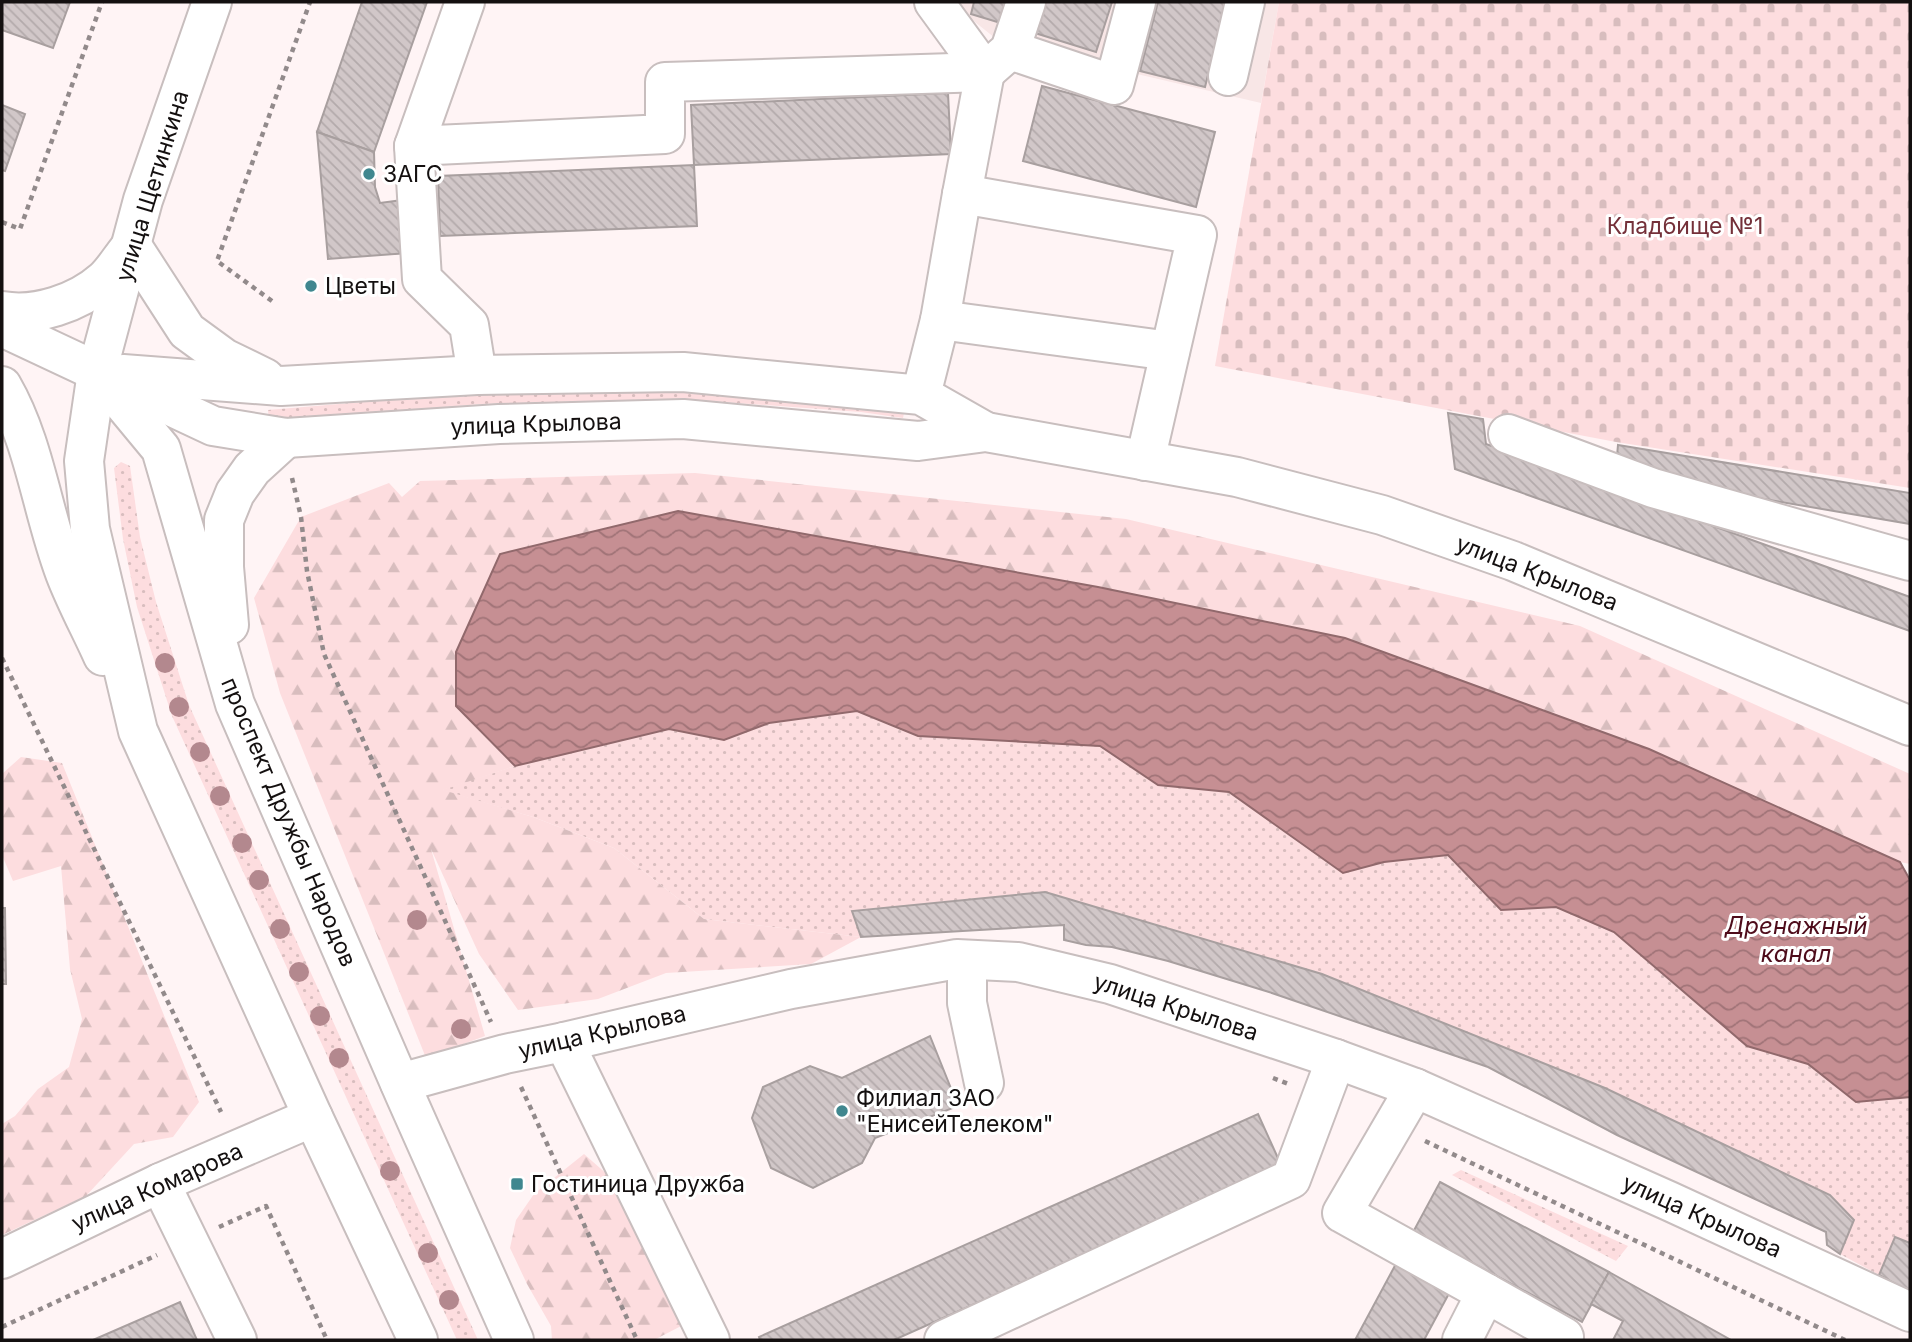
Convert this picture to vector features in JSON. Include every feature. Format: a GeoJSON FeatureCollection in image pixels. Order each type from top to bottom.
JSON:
{"type":"FeatureCollection","features":[{"type":"Feature","properties":{"kind":"main road","name":"улица Щетинкина"},"geometry":{"type":"LineString","coordinates":[[97,372],[143,200],[212,2]]}},
{"type":"Feature","properties":{"kind":"main road"},"geometry":{"type":"LineString","coordinates":[[465,2],[414,146],[422,279],[469,325],[477,375]]}},
{"type":"Feature","properties":{"kind":"main road"},"geometry":{"type":"LineString","coordinates":[[921,395],[940,320],[962,194],[997,61],[1026,2]]}},
{"type":"Feature","properties":{"kind":"main road"},"geometry":{"type":"LineString","coordinates":[[414,146],[665,134],[665,82],[997,61],[1114,85],[1136,2]]}},
{"type":"Feature","properties":{"kind":"main road"},"geometry":{"type":"LineString","coordinates":[[1228,76],[1245,2]]}},
{"type":"Feature","properties":{"kind":"main road"},"geometry":{"type":"LineString","coordinates":[[940,5],[997,61]]}},
{"type":"Feature","properties":{"kind":"main road"},"geometry":{"type":"LineString","coordinates":[[962,194],[1197,234],[1145,461]]}},
{"type":"Feature","properties":{"kind":"main road"},"geometry":{"type":"LineString","coordinates":[[2,311],[47,309],[79,297],[105,279],[132,246],[187,331],[224,358],[281,386]]}},
{"type":"Feature","properties":{"kind":"main road"},"geometry":{"type":"LineString","coordinates":[[940,320],[1170,351]]}},
{"type":"Feature","properties":{"kind":"main road","name":"улица Крылова"},"geometry":{"type":"LineString","coordinates":[[2,327],[214,426],[289,455],[499,424],[683,418],[918,441],[986,432],[1237,477],[1381,515],[1513,561],[1909,721]]}},
{"type":"Feature","properties":{"kind":"main road"},"geometry":{"type":"LineString","coordinates":[[97,372],[84,461],[90,529],[138,731]]}},
{"type":"Feature","properties":{"kind":"main road","name":"улица Крылова"},"geometry":{"type":"LineString","coordinates":[[97,372],[281,386],[477,375],[683,372],[921,395],[986,432]]}},
{"type":"Feature","properties":{"kind":"main road","name":"проспект Дружбы Народов"},"geometry":{"type":"LineString","coordinates":[[97,372],[161,449],[235,704],[514,1340]]}},
{"type":"Feature","properties":{"kind":"main road"},"geometry":{"type":"LineString","coordinates":[[2,386],[27,446],[65,574],[418,1340]]}},
{"type":"Feature","properties":{"kind":"main road"},"geometry":{"type":"LineString","coordinates":[[1508,434],[1653,488],[1910,561]]}},
{"type":"Feature","properties":{"kind":"main road"},"geometry":{"type":"LineString","coordinates":[[235,704],[224,566],[224,520],[234,493],[252,469],[289,455]]}},
{"type":"Feature","properties":{"kind":"main road","name":"улица Крылова"},"geometry":{"type":"LineString","coordinates":[[400,1083],[505,1054],[791,989],[957,959],[1018,962],[1110,984],[1415,1088],[1669,1200],[1910,1312]]}},
{"type":"Feature","properties":{"kind":"main road"},"geometry":{"type":"LineString","coordinates":[[967,960],[967,1003],[984,1083]]}},
{"type":"Feature","properties":{"kind":"main road"},"geometry":{"type":"LineString","coordinates":[[564,1042],[710,1340]]}},
{"type":"Feature","properties":{"kind":"main road"},"geometry":{"type":"LineString","coordinates":[[944,1340],[1291,1179],[1336,1059]]}},
{"type":"Feature","properties":{"kind":"main road"},"geometry":{"type":"LineString","coordinates":[[1415,1088],[1342,1213],[1564,1337]]}},
{"type":"Feature","properties":{"kind":"main road","name":"улица Комарова"},"geometry":{"type":"LineString","coordinates":[[2,1259],[160,1183],[313,1117]]}},
{"type":"Feature","properties":{"kind":"main road"},"geometry":{"type":"LineString","coordinates":[[160,1183],[237,1340]]}},
{"type":"Feature","properties":{"kind":"main road"},"geometry":{"type":"LineString","coordinates":[[1462,1340],[1486,1293]]}},
{"type":"Feature","properties":{"kind":"path"},"geometry":{"type":"LineString","coordinates":[[2,222],[20,229],[102,2]]}},
{"type":"Feature","properties":{"kind":"path"},"geometry":{"type":"LineString","coordinates":[[272,301],[217,261],[310,2]]}},
{"type":"Feature","properties":{"kind":"path"},"geometry":{"type":"LineString","coordinates":[[289,455],[301,517],[307,571],[324,654],[637,1340]]}},
{"type":"Feature","properties":{"kind":"path"},"geometry":{"type":"LineString","coordinates":[[2,658],[221,1112]]}},
{"type":"Feature","properties":{"kind":"path"},"geometry":{"type":"LineString","coordinates":[[1261,1074],[1321,1097]]}},
{"type":"Feature","properties":{"kind":"path"},"geometry":{"type":"LineString","coordinates":[[1394,1125],[1845,1340]]}},
{"type":"Feature","properties":{"kind":"path"},"geometry":{"type":"LineString","coordinates":[[2,1327],[266,1206],[327,1340]]}},
{"type":"Feature","properties":{"kind":"shaded area"},"geometry":{"type":"Polygon","coordinates":[[[950,2],[1279,2],[1261,103],[1000,42],[950,2]]]}},
{"type":"Feature","properties":{"kind":"green space","name":"Кладбище №1"},"geometry":{"type":"Polygon","coordinates":[[[1279,2],[1910,2],[1910,488],[1616,442],[1215,366],[1279,2]]]}},
{"type":"Feature","properties":{"kind":"green space"},"geometry":{"type":"Polygon","coordinates":[[[681,387],[905,408],[903,418],[861,412],[681,399],[482,404],[269,421],[268,410],[481,392],[681,387]]]}},
{"type":"Feature","properties":{"kind":"green space"},"geometry":{"type":"Polygon","coordinates":[[[121,462],[130,466],[140,537],[156,602],[189,705],[478,1340],[457,1340],[172,716],[137,607],[123,539],[114,468],[121,462]]]}},
{"type":"Feature","properties":{"kind":"green space"},"geometry":{"type":"Polygon","coordinates":[[[695,473],[1126,519],[1580,626],[1910,774],[1910,864],[1345,638],[456,705],[515,766],[443,790],[533,817],[614,848],[704,919],[861,937],[811,964],[666,973],[598,999],[518,1010],[479,954],[431,849],[485,1036],[426,1058],[280,693],[254,598],[301,517],[389,483],[402,497],[420,481],[695,473]]]}},
{"type":"Feature","properties":{"kind":"green space"},"geometry":{"type":"Polygon","coordinates":[[[857,711],[918,736],[1100,746],[1158,785],[1229,792],[1343,872],[1384,862],[1448,855],[1501,909],[1556,907],[1614,932],[1748,1046],[1808,1064],[1856,1102],[1910,1097],[1910,1243],[1895,1237],[1879,1275],[1840,1254],[1854,1220],[1830,1195],[1605,1088],[1322,974],[1045,892],[853,911],[861,937],[704,919],[614,848],[533,817],[441,790],[515,766],[669,729],[724,740],[769,723],[857,711]]]}},
{"type":"Feature","properties":{"kind":"green space"},"geometry":{"type":"Polygon","coordinates":[[[21,757],[62,763],[199,1102],[173,1137],[134,1144],[86,1196],[2,1235],[2,1124],[15,1116],[38,1089],[69,1067],[82,1019],[70,969],[61,866],[13,881],[2,855],[2,774],[21,757]]]}},
{"type":"Feature","properties":{"kind":"green space"},"geometry":{"type":"Polygon","coordinates":[[[584,1154],[633,1197],[687,1323],[654,1340],[552,1340],[551,1326],[510,1248],[516,1220],[534,1194],[584,1154]]]}},
{"type":"Feature","properties":{"kind":"green space"},"geometry":{"type":"Polygon","coordinates":[[[1461,1170],[1628,1246],[1616,1261],[1452,1175],[1461,1170]]]}},
{"type":"Feature","properties":{"kind":"water","name":"Дренажный канал"},"geometry":{"type":"Polygon","coordinates":[[[678,511],[1098,587],[1345,638],[1649,749],[1900,862],[1910,880],[1910,1097],[1856,1102],[1808,1064],[1747,1046],[1614,932],[1556,907],[1501,910],[1448,855],[1384,862],[1343,873],[1229,792],[1158,785],[1100,746],[918,736],[857,711],[769,723],[724,740],[669,729],[515,766],[456,706],[456,652],[500,554],[678,511]]]}},
{"type":"Feature","properties":{"kind":"building"},"geometry":{"type":"Polygon","coordinates":[[[2,2],[70,2],[53,48],[2,30],[2,2]]]}},
{"type":"Feature","properties":{"kind":"building"},"geometry":{"type":"Polygon","coordinates":[[[362,2],[427,2],[374,152],[317,132],[362,2]]]}},
{"type":"Feature","properties":{"kind":"building"},"geometry":{"type":"Polygon","coordinates":[[[974,2],[1011,2],[1004,24],[971,14],[974,2]]]}},
{"type":"Feature","properties":{"kind":"building"},"geometry":{"type":"Polygon","coordinates":[[[1044,2],[1112,2],[1096,52],[1035,33],[1044,2]]]}},
{"type":"Feature","properties":{"kind":"building"},"geometry":{"type":"Polygon","coordinates":[[[1158,2],[1226,2],[1205,87],[1140,71],[1158,2]]]}},
{"type":"Feature","properties":{"kind":"building"},"geometry":{"type":"Polygon","coordinates":[[[1042,86],[1215,132],[1196,207],[1023,161],[1042,86]]]}},
{"type":"Feature","properties":{"kind":"building"},"geometry":{"type":"Polygon","coordinates":[[[948,93],[951,154],[694,165],[691,105],[948,93]]]}},
{"type":"Feature","properties":{"kind":"building"},"geometry":{"type":"Polygon","coordinates":[[[2,105],[25,114],[5,171],[2,170],[2,105]]]}},
{"type":"Feature","properties":{"kind":"building"},"geometry":{"type":"Polygon","coordinates":[[[317,132],[374,152],[375,187],[380,203],[403,200],[408,253],[328,259],[317,132]]]}},
{"type":"Feature","properties":{"kind":"building"},"geometry":{"type":"Polygon","coordinates":[[[694,165],[697,226],[440,236],[438,176],[694,165]]]}},
{"type":"Feature","properties":{"kind":"building"},"geometry":{"type":"Polygon","coordinates":[[[1448,413],[1483,419],[1486,444],[1910,597],[1910,631],[1455,469],[1448,413]]]}},
{"type":"Feature","properties":{"kind":"building"},"geometry":{"type":"Polygon","coordinates":[[[1618,445],[1910,493],[1910,524],[1652,480],[1616,467],[1618,445]]]}},
{"type":"Feature","properties":{"kind":"building"},"geometry":{"type":"Polygon","coordinates":[[[1045,892],[1322,974],[1605,1088],[1830,1195],[1854,1220],[1840,1254],[1827,1245],[1826,1232],[1617,1135],[1488,1067],[1269,992],[1168,961],[1112,947],[1064,940],[1064,925],[861,937],[852,911],[1045,892]]]}},
{"type":"Feature","properties":{"kind":"building"},"geometry":{"type":"Polygon","coordinates":[[[2,908],[5,908],[6,984],[2,984],[2,908]]]}},
{"type":"Feature","properties":{"kind":"building"},"geometry":{"type":"Polygon","coordinates":[[[930,1036],[958,1106],[875,1138],[862,1163],[813,1188],[771,1168],[752,1118],[763,1087],[810,1066],[842,1078],[930,1036]]]}},
{"type":"Feature","properties":{"kind":"building"},"geometry":{"type":"Polygon","coordinates":[[[1258,1114],[1282,1167],[894,1340],[760,1340],[759,1337],[1258,1114]]]}},
{"type":"Feature","properties":{"kind":"building"},"geometry":{"type":"Polygon","coordinates":[[[1440,1182],[1609,1272],[1582,1322],[1467,1260],[1424,1340],[1355,1340],[1440,1182]]]}},
{"type":"Feature","properties":{"kind":"building"},"geometry":{"type":"Polygon","coordinates":[[[1895,1237],[1910,1243],[1910,1292],[1879,1275],[1895,1237]]]}},
{"type":"Feature","properties":{"kind":"building"},"geometry":{"type":"Polygon","coordinates":[[[1609,1272],[1731,1340],[1613,1340],[1623,1321],[1591,1304],[1609,1272]]]}},
{"type":"Feature","properties":{"kind":"building"},"geometry":{"type":"Polygon","coordinates":[[[180,1302],[197,1340],[93,1340],[180,1302]]]}},
{"type":"Feature","properties":{"kind":"place","name":"ЗАГС"},"geometry":{"type":"Point","coordinates":[369,174]}},
{"type":"Feature","properties":{"kind":"place","name":"Цветы"},"geometry":{"type":"Point","coordinates":[311,286]}},
{"type":"Feature","properties":{"kind":"place","name":"Филиал ЗАО \"ЕнисейТелеком\""},"geometry":{"type":"Point","coordinates":[842,1111]}},
{"type":"Feature","properties":{"kind":"place","name":"Гостиница Дружба"},"geometry":{"type":"Point","coordinates":[517,1184]}}]}
